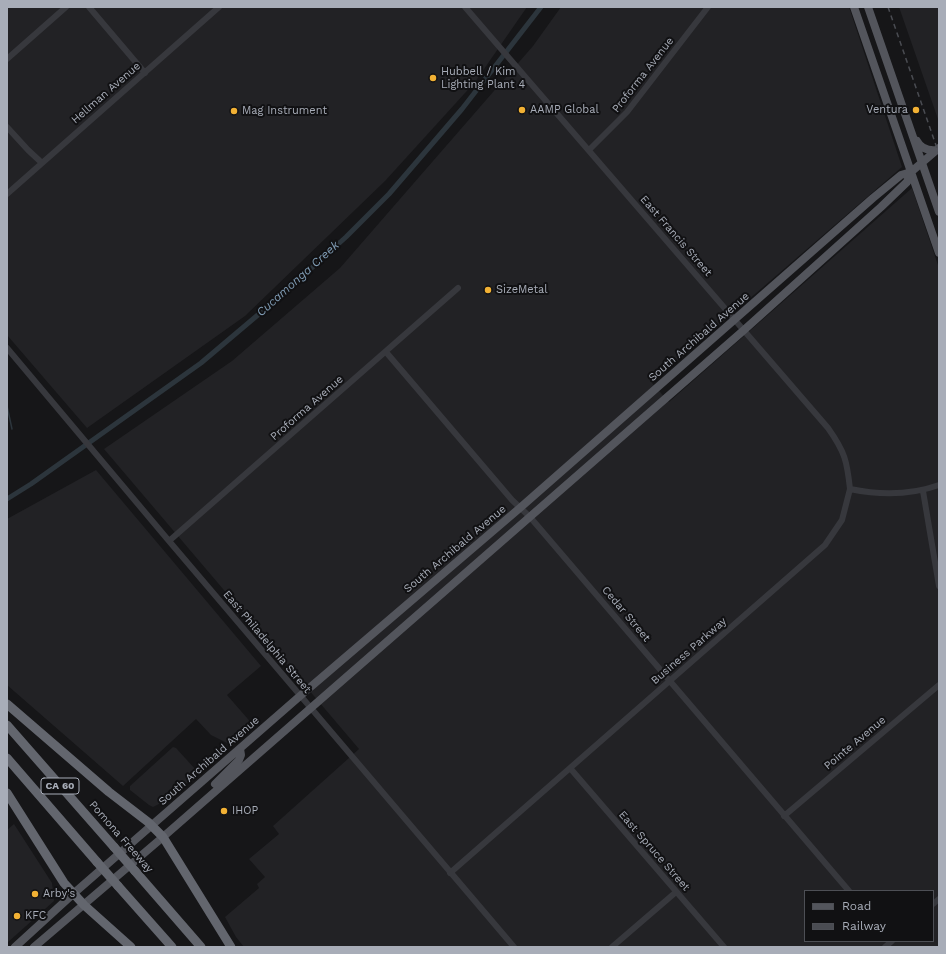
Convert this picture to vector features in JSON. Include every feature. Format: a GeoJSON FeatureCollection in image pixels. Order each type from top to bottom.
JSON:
{"type":"FeatureCollection","features":[{"type":"Feature","properties":{"kind":"highway"},"geometry":{"type":"LineString","coordinates":[[7,704],[109,792],[152,826],[163,837],[231,947]]}},
{"type":"Feature","properties":{"kind":"highway","name":"Pomona Freeway"},"geometry":{"type":"LineString","coordinates":[[7,725],[201,947]]}},
{"type":"Feature","properties":{"kind":"highway","name":"CA 60"},"geometry":{"type":"LineString","coordinates":[[7,758],[172,947]]}},
{"type":"Feature","properties":{"kind":"highway"},"geometry":{"type":"LineString","coordinates":[[7,793],[64,883],[84,905],[131,947]]}},
{"type":"Feature","properties":{"kind":"main road"},"geometry":{"type":"LineString","coordinates":[[854,7],[939,253]]}},
{"type":"Feature","properties":{"kind":"main road"},"geometry":{"type":"LineString","coordinates":[[868,7],[939,212]]}},
{"type":"Feature","properties":{"kind":"main road"},"geometry":{"type":"LineString","coordinates":[[910,127],[922,148],[928,150],[938,149]]}},
{"type":"Feature","properties":{"kind":"main road","name":"South Archibald Avenue"},"geometry":{"type":"LineString","coordinates":[[15,947],[73,894],[300,696],[521,507],[900,175],[911,172],[938,149]]}},
{"type":"Feature","properties":{"kind":"main road","name":"South Archibald Avenue"},"geometry":{"type":"LineString","coordinates":[[34,947],[192,812],[744,330],[899,190],[907,182],[911,172]]}},
{"type":"Feature","properties":{"kind":"main road"},"geometry":{"type":"LineString","coordinates":[[899,190],[907,186],[912,187],[920,198]]}},
{"type":"Feature","properties":{"kind":"main road"},"geometry":{"type":"LineString","coordinates":[[192,812],[203,796],[239,760],[241,756],[240,749]]}},
{"type":"Feature","properties":{"kind":"street"},"geometry":{"type":"LineString","coordinates":[[7,59],[66,7]]}},
{"type":"Feature","properties":{"kind":"street"},"geometry":{"type":"LineString","coordinates":[[89,7],[145,73]]}},
{"type":"Feature","properties":{"kind":"street","name":"Hellman Avenue"},"geometry":{"type":"LineString","coordinates":[[7,194],[219,7]]}},
{"type":"Feature","properties":{"kind":"street","name":"East Francis Street"},"geometry":{"type":"LineString","coordinates":[[465,7],[828,428],[838,442],[847,462],[850,489]]}},
{"type":"Feature","properties":{"kind":"street","name":"Proforma Avenue"},"geometry":{"type":"LineString","coordinates":[[589,150],[627,112],[708,7]]}},
{"type":"Feature","properties":{"kind":"street"},"geometry":{"type":"LineString","coordinates":[[7,127],[42,163]]}},
{"type":"Feature","properties":{"kind":"street","name":"Proforma Avenue"},"geometry":{"type":"LineString","coordinates":[[169,542],[458,288]]}},
{"type":"Feature","properties":{"kind":"street","name":"East Philadelphia Street"},"geometry":{"type":"LineString","coordinates":[[7,348],[169,542],[514,947]]}},
{"type":"Feature","properties":{"kind":"street","name":"Cedar Street"},"geometry":{"type":"LineString","coordinates":[[386,352],[512,500],[530,517],[848,890]]}},
{"type":"Feature","properties":{"kind":"street"},"geometry":{"type":"LineString","coordinates":[[850,489],[892,493],[923,491],[939,485]]}},
{"type":"Feature","properties":{"kind":"street","name":"Business Parkway"},"geometry":{"type":"LineString","coordinates":[[450,872],[670,682],[825,545],[842,520],[850,489]]}},
{"type":"Feature","properties":{"kind":"street"},"geometry":{"type":"LineString","coordinates":[[923,491],[939,586]]}},
{"type":"Feature","properties":{"kind":"street","name":"Pointe Avenue"},"geometry":{"type":"LineString","coordinates":[[784,816],[939,685]]}},
{"type":"Feature","properties":{"kind":"street","name":"East Spruce Street"},"geometry":{"type":"LineString","coordinates":[[570,768],[724,947]]}},
{"type":"Feature","properties":{"kind":"street"},"geometry":{"type":"LineString","coordinates":[[612,947],[676,892]]}},
{"type":"Feature","properties":{"kind":"shaded area"},"geometry":{"type":"Polygon","coordinates":[[[7,7],[527,7],[475,82],[385,181],[245,316],[87,428],[7,335],[7,7]]]}},
{"type":"Feature","properties":{"kind":"shaded area"},"geometry":{"type":"Polygon","coordinates":[[[561,7],[849,7],[902,167],[652,383],[669,402],[912,188],[939,268],[939,947],[244,947],[236,937],[225,917],[259,888],[257,884],[265,877],[249,859],[279,834],[273,826],[359,749],[104,449],[232,361],[340,268],[533,46],[561,7]]]}},
{"type":"Feature","properties":{"kind":"shaded area"},"geometry":{"type":"Polygon","coordinates":[[[899,7],[939,7],[939,122],[899,7]]]}},
{"type":"Feature","properties":{"kind":"shaded area"},"geometry":{"type":"Polygon","coordinates":[[[96,470],[261,666],[227,695],[254,726],[231,745],[211,735],[196,719],[123,786],[7,685],[7,519],[96,470]]]}},
{"type":"Feature","properties":{"kind":"shaded area"},"geometry":{"type":"Polygon","coordinates":[[[173,747],[176,748],[196,770],[196,775],[183,787],[173,791],[159,804],[153,807],[130,790],[130,786],[173,747]]]}},
{"type":"Feature","properties":{"kind":"shaded area"},"geometry":{"type":"Polygon","coordinates":[[[14,824],[52,883],[54,901],[7,943],[7,830],[14,824]]]}},
{"type":"Feature","properties":{"kind":"waterway","name":"Cucamonga Creek"},"geometry":{"type":"LineString","coordinates":[[7,499],[31,484],[201,363],[285,292],[346,237],[389,194],[462,109],[541,7]]}},
{"type":"Feature","properties":{"kind":"waterway"},"geometry":{"type":"LineString","coordinates":[[7,406],[12,429]]}},
{"type":"Feature","properties":{"kind":"railway"},"geometry":{"type":"LineString","coordinates":[[888,7],[939,154]]}},
{"type":"Feature","properties":{"kind":"place","name":"Hubbell / Kim Lighting Plant 4"},"geometry":{"type":"Point","coordinates":[433,78]}},
{"type":"Feature","properties":{"kind":"place","name":"AAMP Global"},"geometry":{"type":"Point","coordinates":[522,110]}},
{"type":"Feature","properties":{"kind":"place","name":"Ventura"},"geometry":{"type":"Point","coordinates":[916,110]}},
{"type":"Feature","properties":{"kind":"place","name":"Mag Instrument"},"geometry":{"type":"Point","coordinates":[234,111]}},
{"type":"Feature","properties":{"kind":"place","name":"SizeMetal"},"geometry":{"type":"Point","coordinates":[488,290]}},
{"type":"Feature","properties":{"kind":"place","name":"IHOP"},"geometry":{"type":"Point","coordinates":[224,811]}},
{"type":"Feature","properties":{"kind":"place","name":"Arby's"},"geometry":{"type":"Point","coordinates":[35,894]}},
{"type":"Feature","properties":{"kind":"place","name":"KFC"},"geometry":{"type":"Point","coordinates":[17,916]}}]}
